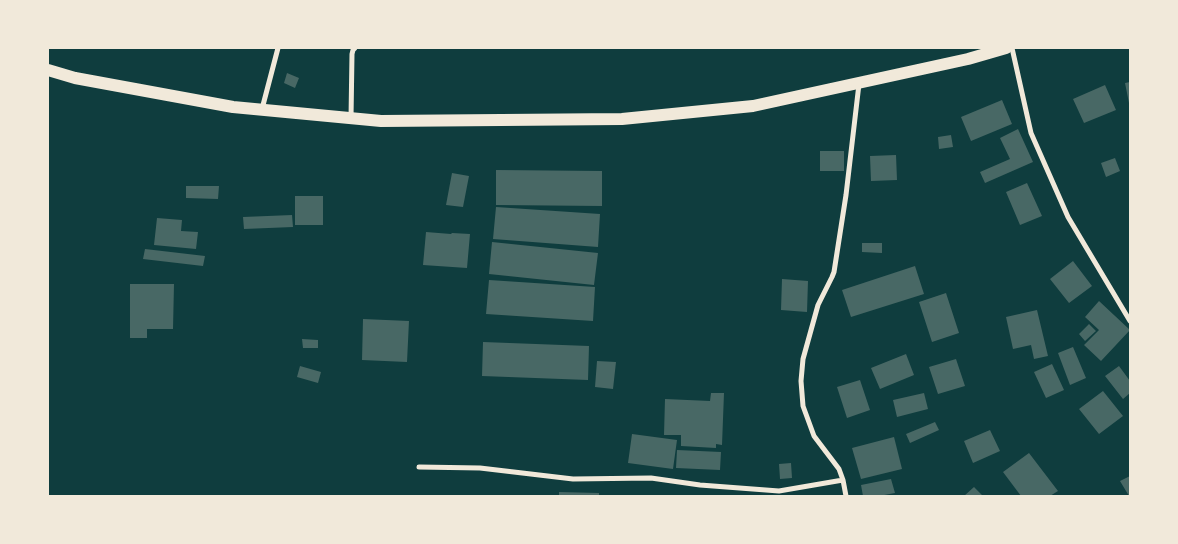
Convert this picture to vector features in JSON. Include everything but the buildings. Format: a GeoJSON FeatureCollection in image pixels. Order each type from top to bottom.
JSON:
{"type":"FeatureCollection","features":[{"type":"Feature","properties":{"kind":"main road"},"geometry":{"type":"LineString","coordinates":[[48,70],[76,78],[234,107],[381,121],[622,118],[753,106],[859,84],[968,59],[1006,48]]}},
{"type":"Feature","properties":{"kind":"street"},"geometry":{"type":"LineString","coordinates":[[262,110],[278,48]]}},
{"type":"Feature","properties":{"kind":"street"},"geometry":{"type":"LineString","coordinates":[[351,118],[352,54],[355,48]]}},
{"type":"Feature","properties":{"kind":"street"},"geometry":{"type":"LineString","coordinates":[[1012,48],[1031,133],[1068,217],[1130,321]]}},
{"type":"Feature","properties":{"kind":"street"},"geometry":{"type":"LineString","coordinates":[[846,496],[839,469],[814,436],[803,406],[801,381],[803,359],[818,305],[834,272],[846,195],[859,84]]}},
{"type":"Feature","properties":{"kind":"street"},"geometry":{"type":"LineString","coordinates":[[419,467],[480,468],[573,479],[651,478],[700,485],[778,491],[843,480]]}}]}
